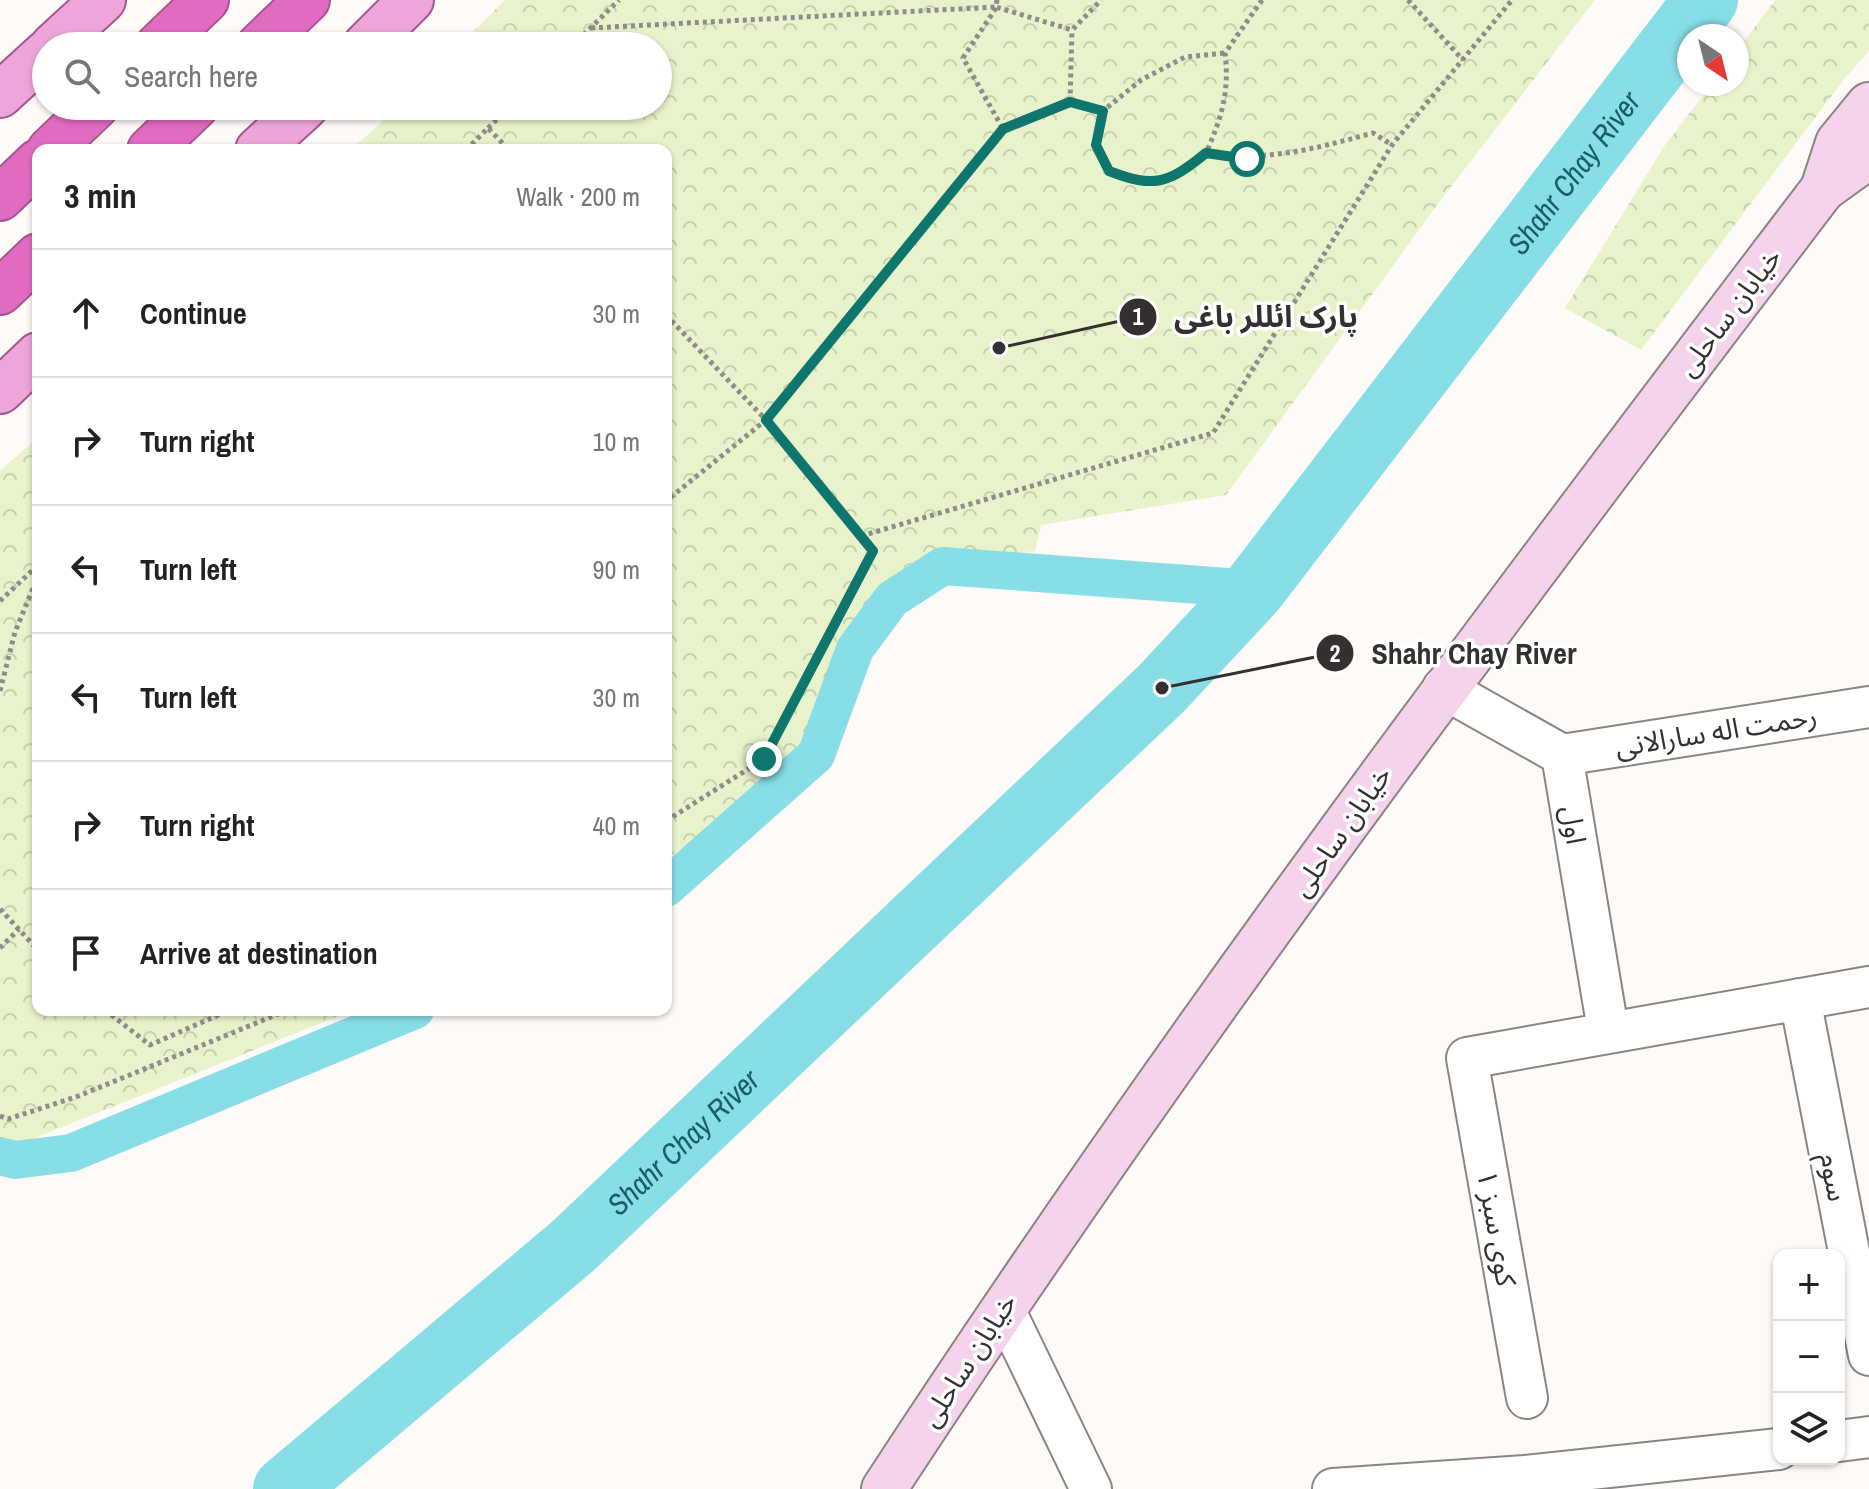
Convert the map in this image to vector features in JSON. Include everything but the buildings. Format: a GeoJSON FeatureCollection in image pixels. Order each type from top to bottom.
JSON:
{"type":"FeatureCollection","features":[{"type":"Feature","properties":{"kind":"highway"},"geometry":{"type":"LineString","coordinates":[[173,32],[206,0]]}},
{"type":"Feature","properties":{"kind":"highway"},"geometry":{"type":"LineString","coordinates":[[274,32],[307,0]]}},
{"type":"Feature","properties":{"kind":"highway"},"geometry":{"type":"LineString","coordinates":[[56,144],[81,120]]}},
{"type":"Feature","properties":{"kind":"highway"},"geometry":{"type":"LineString","coordinates":[[156,144],[181,120]]}},
{"type":"Feature","properties":{"kind":"highway"},"geometry":{"type":"LineString","coordinates":[[0,198],[32,168]]}},
{"type":"Feature","properties":{"kind":"highway"},"geometry":{"type":"LineString","coordinates":[[0,292],[32,262]]}},
{"type":"Feature","properties":{"kind":"main road"},"geometry":{"type":"LineString","coordinates":[[68,32],[103,0]]}},
{"type":"Feature","properties":{"kind":"main road"},"geometry":{"type":"LineString","coordinates":[[379,32],[411,0]]}},
{"type":"Feature","properties":{"kind":"main road"},"geometry":{"type":"LineString","coordinates":[[0,95],[32,66]]}},
{"type":"Feature","properties":{"kind":"main road"},"geometry":{"type":"LineString","coordinates":[[265,144],[291,120]]}},
{"type":"Feature","properties":{"kind":"main road"},"geometry":{"type":"LineString","coordinates":[[0,391],[32,361]]}},
{"type":"Feature","properties":{"kind":"street","name":"خیابان ساحلی"},"geometry":{"type":"LineString","coordinates":[[1823,189],[1838,143],[1869,105]]}},
{"type":"Feature","properties":{"kind":"street","name":"خیابان ساحلی"},"geometry":{"type":"LineString","coordinates":[[884,1489],[1003,1307],[1443,688],[1823,189],[1869,156]]}},
{"type":"Feature","properties":{"kind":"street"},"geometry":{"type":"LineString","coordinates":[[1443,688],[1562,755]]}},
{"type":"Feature","properties":{"kind":"street","name":"رحمت اله سارالانی"},"geometry":{"type":"LineString","coordinates":[[1562,755],[1869,707]]}},
{"type":"Feature","properties":{"kind":"street","name":"اول"},"geometry":{"type":"LineString","coordinates":[[1562,755],[1608,1030]]}},
{"type":"Feature","properties":{"kind":"street"},"geometry":{"type":"LineString","coordinates":[[1608,1030],[1869,987]]}},
{"type":"Feature","properties":{"kind":"street","name":"سوم"},"geometry":{"type":"LineString","coordinates":[[1800,999],[1869,1355]]}},
{"type":"Feature","properties":{"kind":"street","name":"کوی سبز ۱"},"geometry":{"type":"LineString","coordinates":[[1527,1398],[1467,1058],[1608,1030]]}},
{"type":"Feature","properties":{"kind":"street"},"geometry":{"type":"LineString","coordinates":[[1003,1307],[1091,1489]]}},
{"type":"Feature","properties":{"kind":"street"},"geometry":{"type":"LineString","coordinates":[[1845,1440],[1869,1437]]}},
{"type":"Feature","properties":{"kind":"street"},"geometry":{"type":"LineString","coordinates":[[1333,1489],[1703,1474],[1773,1451]]}},
{"type":"Feature","properties":{"kind":"path"},"geometry":{"type":"LineString","coordinates":[[587,32],[619,0]]}},
{"type":"Feature","properties":{"kind":"path"},"geometry":{"type":"LineString","coordinates":[[1070,102],[1072,30],[1101,0]]}},
{"type":"Feature","properties":{"kind":"path"},"geometry":{"type":"LineString","coordinates":[[1225,53],[1185,57],[1141,80],[1103,111],[1096,145],[1109,171],[1142,184],[1176,177],[1206,153],[1224,112],[1228,77],[1225,53],[1262,0]]}},
{"type":"Feature","properties":{"kind":"path"},"geometry":{"type":"LineString","coordinates":[[1408,0],[1463,60]]}},
{"type":"Feature","properties":{"kind":"path"},"geometry":{"type":"LineString","coordinates":[[861,536],[1213,433],[1392,145],[1512,0]]}},
{"type":"Feature","properties":{"kind":"path"},"geometry":{"type":"LineString","coordinates":[[591,28],[997,4],[1072,30]]}},
{"type":"Feature","properties":{"kind":"path"},"geometry":{"type":"LineString","coordinates":[[997,4],[963,58],[1003,129]]}},
{"type":"Feature","properties":{"kind":"path"},"geometry":{"type":"LineString","coordinates":[[672,496],[766,420],[1003,129],[1070,102],[1103,111]]}},
{"type":"Feature","properties":{"kind":"path"},"geometry":{"type":"LineString","coordinates":[[472,144],[496,120]]}},
{"type":"Feature","properties":{"kind":"path"},"geometry":{"type":"LineString","coordinates":[[488,128],[503,144]]}},
{"type":"Feature","properties":{"kind":"path"},"geometry":{"type":"LineString","coordinates":[[1206,153],[1247,159],[1297,153],[1373,133],[1392,145]]}},
{"type":"Feature","properties":{"kind":"path"},"geometry":{"type":"LineString","coordinates":[[672,321],[766,420],[873,551],[764,759],[672,817]]}},
{"type":"Feature","properties":{"kind":"path"},"geometry":{"type":"LineString","coordinates":[[0,601],[32,571]]}},
{"type":"Feature","properties":{"kind":"path"},"geometry":{"type":"LineString","coordinates":[[0,691],[15,632],[32,591]]}},
{"type":"Feature","properties":{"kind":"path"},"geometry":{"type":"LineString","coordinates":[[0,909],[32,943]]}},
{"type":"Feature","properties":{"kind":"path"},"geometry":{"type":"LineString","coordinates":[[0,948],[19,929]]}},
{"type":"Feature","properties":{"kind":"path"},"geometry":{"type":"LineString","coordinates":[[113,1016],[150,1045],[216,1016]]}},
{"type":"Feature","properties":{"kind":"path"},"geometry":{"type":"LineString","coordinates":[[0,1116],[8,1119],[76,1097],[273,1016]]}},
{"type":"Feature","properties":{"kind":"green space"},"geometry":{"type":"Polygon","coordinates":[[[505,0],[1595,0],[1440,201],[1226,495],[1041,525],[1035,551],[908,565],[868,606],[847,646],[819,723],[778,779],[672,856],[672,144],[358,144],[384,120],[672,120],[672,32],[473,32],[505,0]]]}},
{"type":"Feature","properties":{"kind":"green space"},"geometry":{"type":"Polygon","coordinates":[[[1775,0],[1869,0],[1869,51],[1845,78],[1641,350],[1565,308],[1665,145],[1703,96],[1749,96],[1749,35],[1775,0]]]}},
{"type":"Feature","properties":{"kind":"green space"},"geometry":{"type":"Polygon","coordinates":[[[32,442],[32,1016],[339,1016],[15,1146],[0,1142],[0,471],[32,442]]]}},
{"type":"Feature","properties":{"kind":"waterway","name":"Shahr Chay River"},"geometry":{"type":"LineString","coordinates":[[285,1489],[573,1246],[1162,688],[1254,589],[1706,0]]}},
{"type":"Feature","properties":{"kind":"waterway"},"geometry":{"type":"LineString","coordinates":[[672,883],[816,755],[855,649],[892,599],[943,566],[1254,589]]}},
{"type":"Feature","properties":{"kind":"waterway"},"geometry":{"type":"LineString","coordinates":[[0,1156],[15,1160],[71,1153],[401,1016]]}},
{"type":"Feature","properties":{"kind":"place","name":"پارک ائللر باغی"},"geometry":{"type":"Point","coordinates":[999,348]}},
{"type":"Feature","properties":{"kind":"place","name":"Shahr Chay River"},"geometry":{"type":"Point","coordinates":[1162,688]}},
{"type":"Feature","properties":{"kind":"route"},"geometry":{"type":"LineString","coordinates":[[764,759],[873,551],[766,420],[1003,129],[1070,102],[1103,111],[1096,145],[1109,171],[1142,184],[1176,177],[1206,153],[1247,159]]}}]}
